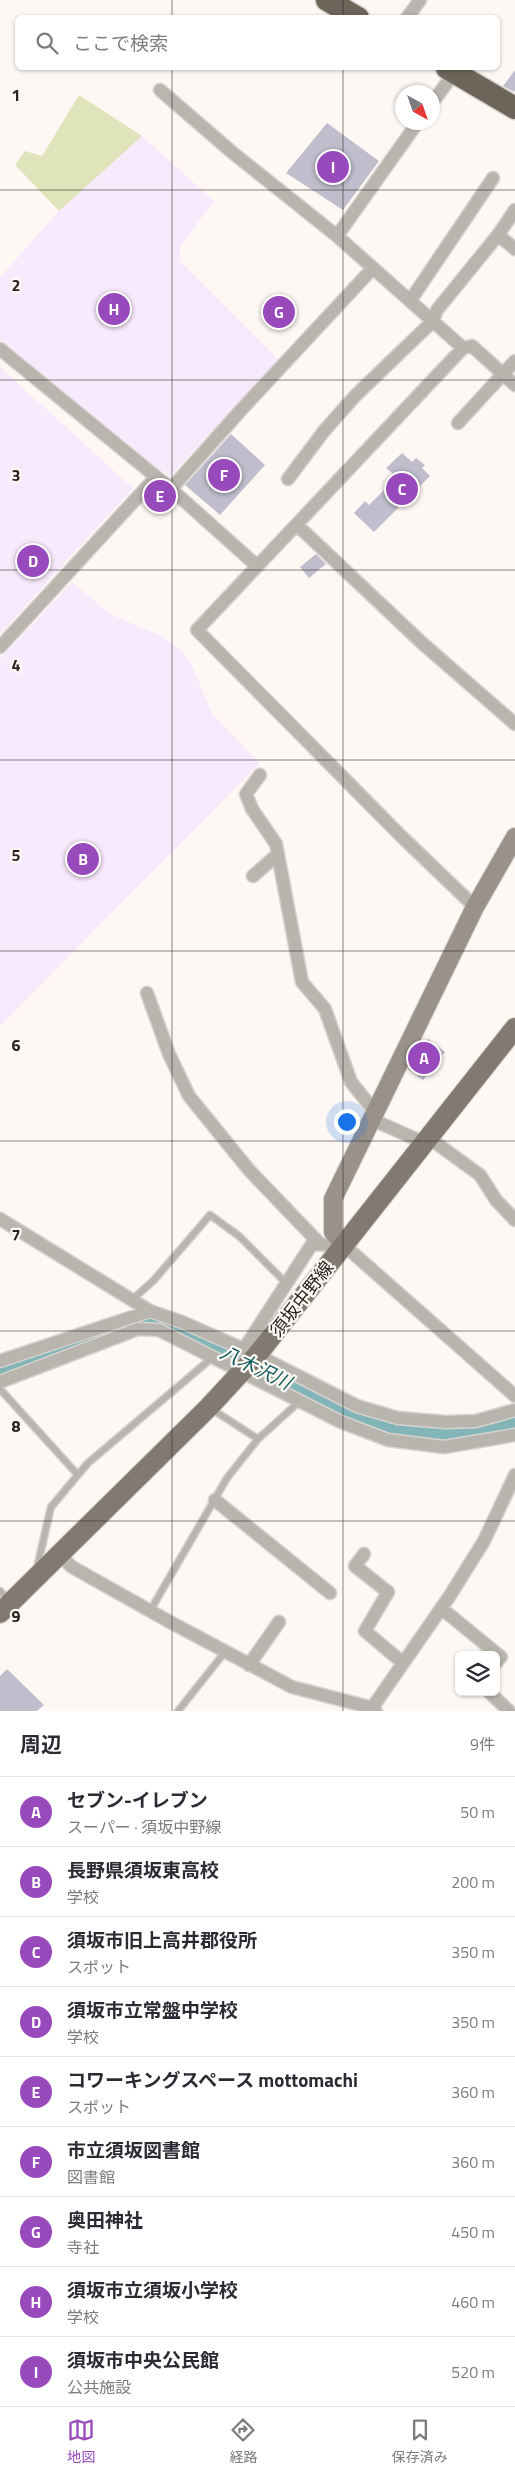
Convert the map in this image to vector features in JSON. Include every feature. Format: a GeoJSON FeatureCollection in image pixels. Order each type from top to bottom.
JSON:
{"type":"FeatureCollection","features":[{"type":"Feature","properties":{"kind":"highway"},"geometry":{"type":"LineString","coordinates":[[327,0],[353,15]]}},
{"type":"Feature","properties":{"kind":"highway"},"geometry":{"type":"LineString","coordinates":[[451,70],[514,106]]}},
{"type":"Feature","properties":{"kind":"main road","name":"須坂中野線"},"geometry":{"type":"LineString","coordinates":[[4,1602],[34,1580],[209,1407],[345,1246],[515,1028]]}},
{"type":"Feature","properties":{"kind":"street"},"geometry":{"type":"LineString","coordinates":[[409,15],[420,0]]}},
{"type":"Feature","properties":{"kind":"street"},"geometry":{"type":"LineString","coordinates":[[440,89],[451,70]]}},
{"type":"Feature","properties":{"kind":"street"},"geometry":{"type":"LineString","coordinates":[[160,90],[233,153],[337,236],[463,348]]}},
{"type":"Feature","properties":{"kind":"street"},"geometry":{"type":"LineString","coordinates":[[337,236],[412,130]]}},
{"type":"Feature","properties":{"kind":"street"},"geometry":{"type":"LineString","coordinates":[[410,301],[493,178]]}},
{"type":"Feature","properties":{"kind":"street"},"geometry":{"type":"LineString","coordinates":[[288,479],[324,431],[355,396],[433,321],[437,310],[498,235],[515,210]]}},
{"type":"Feature","properties":{"kind":"street"},"geometry":{"type":"LineString","coordinates":[[498,235],[515,249]]}},
{"type":"Feature","properties":{"kind":"street"},"geometry":{"type":"LineString","coordinates":[[171,489],[241,410],[373,268]]}},
{"type":"Feature","properties":{"kind":"street"},"geometry":{"type":"LineString","coordinates":[[475,907],[402,837],[197,630],[463,348],[472,346],[515,385]]}},
{"type":"Feature","properties":{"kind":"street"},"geometry":{"type":"LineString","coordinates":[[0,349],[171,489],[257,566]]}},
{"type":"Feature","properties":{"kind":"street"},"geometry":{"type":"LineString","coordinates":[[458,423],[515,361]]}},
{"type":"Feature","properties":{"kind":"street"},"geometry":{"type":"LineString","coordinates":[[0,647],[156,477]]}},
{"type":"Feature","properties":{"kind":"street"},"geometry":{"type":"LineString","coordinates":[[297,525],[422,643],[515,724]]}},
{"type":"Feature","properties":{"kind":"street"},"geometry":{"type":"LineString","coordinates":[[260,775],[246,794],[252,809],[276,844],[302,982],[325,1008],[350,1082],[374,1116],[427,1140],[480,1175],[496,1200],[515,1220]]}},
{"type":"Feature","properties":{"kind":"street"},"geometry":{"type":"LineString","coordinates":[[515,836],[475,907],[333,1199],[332,1232],[345,1246],[515,1396]]}},
{"type":"Feature","properties":{"kind":"street"},"geometry":{"type":"LineString","coordinates":[[253,876],[278,854]]}},
{"type":"Feature","properties":{"kind":"street"},"geometry":{"type":"LineString","coordinates":[[147,993],[169,1054],[188,1096],[249,1170],[319,1244]]}},
{"type":"Feature","properties":{"kind":"street"},"geometry":{"type":"LineString","coordinates":[[0,1219],[132,1300],[150,1310],[182,1322],[248,1361],[300,1401],[341,1422],[388,1440],[444,1447],[515,1435]]}},
{"type":"Feature","properties":{"kind":"street"},"geometry":{"type":"LineString","coordinates":[[248,1361],[287,1284],[312,1244],[345,1246]]}},
{"type":"Feature","properties":{"kind":"street"},"geometry":{"type":"LineString","coordinates":[[287,1284],[303,1298]]}},
{"type":"Feature","properties":{"kind":"street"},"geometry":{"type":"LineString","coordinates":[[0,1361],[150,1310]]}},
{"type":"Feature","properties":{"kind":"street"},"geometry":{"type":"LineString","coordinates":[[0,1382],[138,1330],[159,1330],[213,1357],[248,1361],[357,1406],[398,1418],[421,1422],[476,1421],[515,1410]]}},
{"type":"Feature","properties":{"kind":"street"},"geometry":{"type":"LineString","coordinates":[[60,1555],[72,1567],[249,1665],[292,1686],[373,1710],[484,1541],[515,1475]]}},
{"type":"Feature","properties":{"kind":"street"},"geometry":{"type":"LineString","coordinates":[[215,1500],[330,1593]]}},
{"type":"Feature","properties":{"kind":"street"},"geometry":{"type":"LineString","coordinates":[[364,1554],[355,1566],[388,1592],[365,1631],[403,1663]]}},
{"type":"Feature","properties":{"kind":"street"},"geometry":{"type":"LineString","coordinates":[[441,1608],[494,1651]]}},
{"type":"Feature","properties":{"kind":"street"},"geometry":{"type":"LineString","coordinates":[[249,1665],[279,1622]]}},
{"type":"Feature","properties":{"kind":"street"},"geometry":{"type":"LineString","coordinates":[[493,1696],[509,1711]]}},
{"type":"Feature","properties":{"kind":"lane"},"geometry":{"type":"LineString","coordinates":[[132,1300],[154,1280],[210,1215],[239,1236],[287,1284]]}},
{"type":"Feature","properties":{"kind":"lane"},"geometry":{"type":"LineString","coordinates":[[34,1580],[51,1507],[88,1463],[213,1357]]}},
{"type":"Feature","properties":{"kind":"lane"},"geometry":{"type":"LineString","coordinates":[[0,1389],[78,1474]]}},
{"type":"Feature","properties":{"kind":"lane"},"geometry":{"type":"LineString","coordinates":[[150,1610],[227,1478],[258,1439],[300,1401]]}},
{"type":"Feature","properties":{"kind":"lane"},"geometry":{"type":"LineString","coordinates":[[209,1407],[258,1439]]}},
{"type":"Feature","properties":{"kind":"lane"},"geometry":{"type":"LineString","coordinates":[[178,1711],[225,1652]]}},
{"type":"Feature","properties":{"kind":"shaded area"},"geometry":{"type":"Polygon","coordinates":[[[142,136],[214,201],[180,247],[180,261],[279,360],[170,476],[142,459],[0,340],[0,277],[59,211],[142,136]]]}},
{"type":"Feature","properties":{"kind":"shaded area"},"geometry":{"type":"Polygon","coordinates":[[[0,367],[133,488],[0,634],[0,367]]]}},
{"type":"Feature","properties":{"kind":"shaded area"},"geometry":{"type":"Polygon","coordinates":[[[72,582],[110,614],[161,636],[182,650],[192,665],[212,714],[260,763],[0,1026],[0,659],[72,582]]]}},
{"type":"Feature","properties":{"kind":"green space"},"geometry":{"type":"Polygon","coordinates":[[[79,95],[142,136],[59,211],[15,165],[25,151],[42,156],[79,95]]]}},
{"type":"Feature","properties":{"kind":"building"},"geometry":{"type":"Polygon","coordinates":[[[515,70],[515,90],[514,92],[503,86],[515,70]]]}},
{"type":"Feature","properties":{"kind":"building"},"geometry":{"type":"Polygon","coordinates":[[[327,123],[379,161],[343,210],[286,173],[327,123]]]}},
{"type":"Feature","properties":{"kind":"building"},"geometry":{"type":"Polygon","coordinates":[[[231,434],[265,465],[220,515],[185,485],[231,434]]]}},
{"type":"Feature","properties":{"kind":"building"},"geometry":{"type":"Polygon","coordinates":[[[402,453],[412,462],[416,458],[425,465],[422,468],[430,476],[374,532],[354,513],[365,501],[369,505],[397,477],[386,468],[402,453]]]}},
{"type":"Feature","properties":{"kind":"building"},"geometry":{"type":"Polygon","coordinates":[[[156,489],[175,504],[165,514],[153,492],[156,489]]]}},
{"type":"Feature","properties":{"kind":"building"},"geometry":{"type":"Polygon","coordinates":[[[316,554],[326,564],[309,578],[300,567],[316,554]]]}},
{"type":"Feature","properties":{"kind":"building"},"geometry":{"type":"Polygon","coordinates":[[[428,1039],[445,1052],[423,1080],[408,1069],[428,1039]]]}},
{"type":"Feature","properties":{"kind":"building"},"geometry":{"type":"Polygon","coordinates":[[[7,1669],[44,1705],[37,1711],[0,1711],[0,1676],[7,1669]]]}},
{"type":"Feature","properties":{"kind":"waterway","name":"八木沢川"},"geometry":{"type":"LineString","coordinates":[[0,1371],[42,1355],[147,1321],[176,1329],[373,1424],[426,1432],[462,1433],[498,1428],[515,1423]]}},
{"type":"Feature","properties":{"kind":"place","name":"須坂市中央公民館"},"geometry":{"type":"Point","coordinates":[333,167]}},
{"type":"Feature","properties":{"kind":"place","name":"須坂市立須坂小学校"},"geometry":{"type":"Point","coordinates":[114,309]}},
{"type":"Feature","properties":{"kind":"place","name":"奥田神社"},"geometry":{"type":"Point","coordinates":[279,312]}},
{"type":"Feature","properties":{"kind":"place","name":"市立須坂図書館"},"geometry":{"type":"Point","coordinates":[224,475]}},
{"type":"Feature","properties":{"kind":"place","name":"須坂市旧上高井郡役所"},"geometry":{"type":"Point","coordinates":[402,489]}},
{"type":"Feature","properties":{"kind":"place","name":"コワーキングスペース mottomachi"},"geometry":{"type":"Point","coordinates":[160,496]}},
{"type":"Feature","properties":{"kind":"place","name":"須坂市立常盤中学校"},"geometry":{"type":"Point","coordinates":[33,561]}},
{"type":"Feature","properties":{"kind":"place","name":"長野県須坂東高校"},"geometry":{"type":"Point","coordinates":[83,859]}},
{"type":"Feature","properties":{"kind":"place","name":"セブン-イレブン"},"geometry":{"type":"Point","coordinates":[424,1058]}}]}
